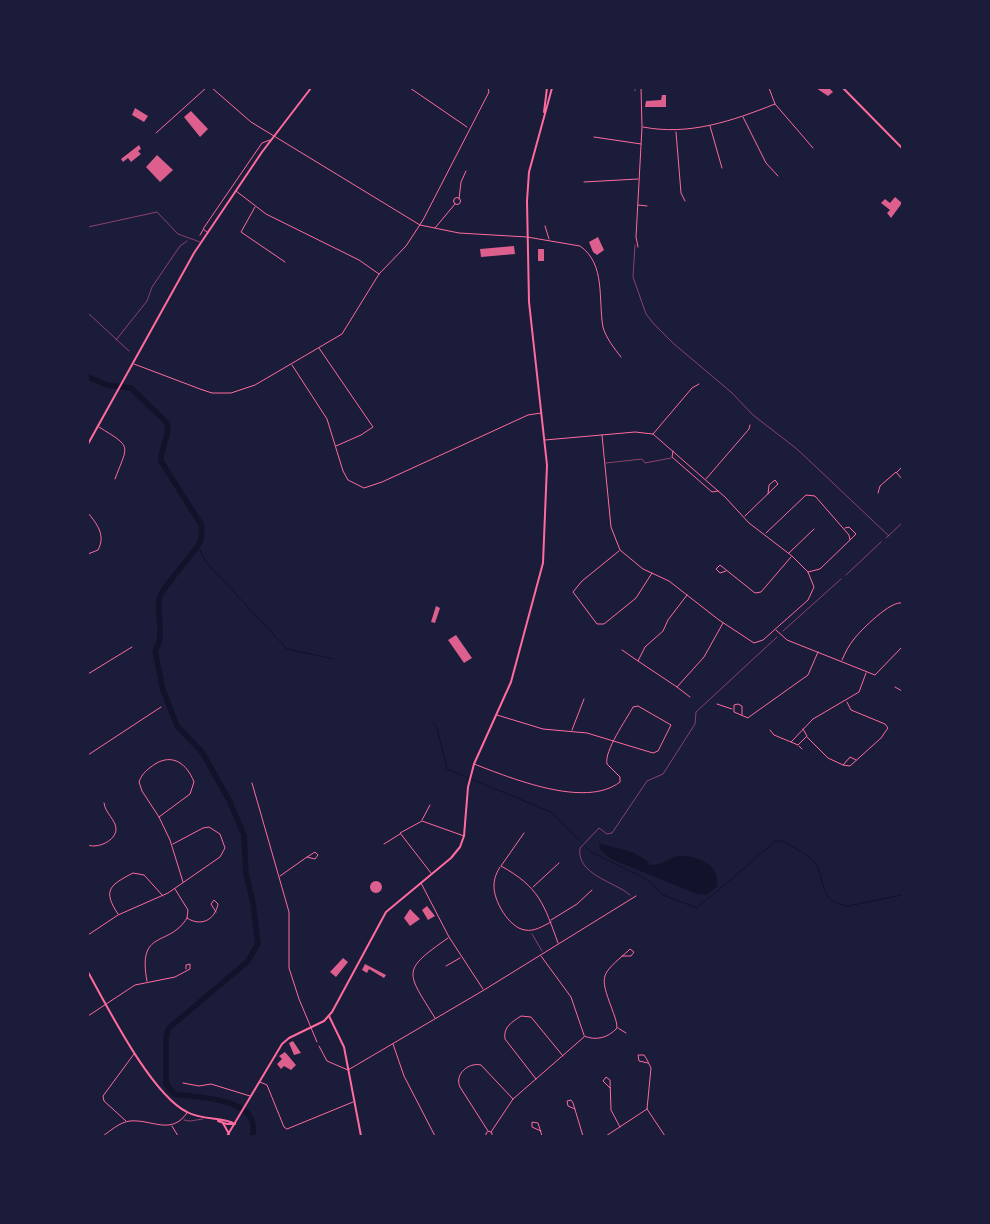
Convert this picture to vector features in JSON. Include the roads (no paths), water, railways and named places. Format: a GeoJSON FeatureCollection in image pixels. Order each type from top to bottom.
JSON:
{"type":"FeatureCollection","features":[{"type":"Feature","properties":{"kind":"main road"},"geometry":{"type":"LineString","coordinates":[[88,444],[207,232],[271,140],[311,88]]}},
{"type":"Feature","properties":{"kind":"main road"},"geometry":{"type":"LineString","coordinates":[[544,112],[547,88]]}},
{"type":"Feature","properties":{"kind":"main road"},"geometry":{"type":"LineString","coordinates":[[228,1135],[282,1044],[289,1038],[329,1016],[383,917],[396,902],[454,854],[464,836],[470,781],[474,764],[511,682],[542,571],[548,486],[529,302],[528,178],[544,112],[552,88]]}},
{"type":"Feature","properties":{"kind":"main road"},"geometry":{"type":"LineString","coordinates":[[843,88],[902,148]]}},
{"type":"Feature","properties":{"kind":"main road"},"geometry":{"type":"LineString","coordinates":[[88,972],[135,1053],[169,1100],[187,1113],[223,1123],[235,1124]]}},
{"type":"Feature","properties":{"kind":"main road"},"geometry":{"type":"LineString","coordinates":[[329,1016],[342,1042],[361,1136]]}},
{"type":"Feature","properties":{"kind":"main road"},"geometry":{"type":"LineString","coordinates":[[218,1121],[226,1120],[235,1124]]}},
{"type":"Feature","properties":{"kind":"main road"},"geometry":{"type":"LineString","coordinates":[[223,1123],[228,1135]]}},
{"type":"Feature","properties":{"kind":"street"},"geometry":{"type":"LineString","coordinates":[[156,133],[206,88]]}},
{"type":"Feature","properties":{"kind":"street"},"geometry":{"type":"LineString","coordinates":[[212,88],[240,113],[274,136],[420,224],[434,229],[480,236],[549,239],[580,246],[599,275],[603,327],[612,346],[620,357]]}},
{"type":"Feature","properties":{"kind":"street"},"geometry":{"type":"LineString","coordinates":[[410,88],[468,128]]}},
{"type":"Feature","properties":{"kind":"street"},"geometry":{"type":"LineString","coordinates":[[133,363],[200,390],[223,394],[247,389],[319,348],[344,331],[379,274],[406,246],[420,224],[468,128],[489,92],[488,88]]}},
{"type":"Feature","properties":{"kind":"street"},"geometry":{"type":"LineString","coordinates":[[638,247],[636,238],[642,127],[641,88]]}},
{"type":"Feature","properties":{"kind":"street"},"geometry":{"type":"LineString","coordinates":[[769,88],[775,104],[813,148]]}},
{"type":"Feature","properties":{"kind":"street"},"geometry":{"type":"LineString","coordinates":[[642,127],[676,132],[710,126],[775,104]]}},
{"type":"Feature","properties":{"kind":"street"},"geometry":{"type":"LineString","coordinates":[[742,116],[766,163],[778,176]]}},
{"type":"Feature","properties":{"kind":"street"},"geometry":{"type":"LineString","coordinates":[[710,126],[722,168]]}},
{"type":"Feature","properties":{"kind":"street"},"geometry":{"type":"LineString","coordinates":[[676,132],[681,194],[684,201]]}},
{"type":"Feature","properties":{"kind":"street"},"geometry":{"type":"LineString","coordinates":[[594,138],[640,144]]}},
{"type":"Feature","properties":{"kind":"street"},"geometry":{"type":"LineString","coordinates":[[200,235],[262,142],[271,140]]}},
{"type":"Feature","properties":{"kind":"street"},"geometry":{"type":"LineString","coordinates":[[454,204],[460,204],[461,184],[466,171]]}},
{"type":"Feature","properties":{"kind":"street"},"geometry":{"type":"LineString","coordinates":[[584,182],[638,179]]}},
{"type":"Feature","properties":{"kind":"street"},"geometry":{"type":"LineString","coordinates":[[235,190],[255,207],[279,221],[359,260],[379,274]]}},
{"type":"Feature","properties":{"kind":"street"},"geometry":{"type":"LineString","coordinates":[[434,229],[454,204],[455,199],[459,198]]}},
{"type":"Feature","properties":{"kind":"street"},"geometry":{"type":"LineString","coordinates":[[637,204],[647,206]]}},
{"type":"Feature","properties":{"kind":"street"},"geometry":{"type":"LineString","coordinates":[[255,207],[241,232],[285,262]]}},
{"type":"Feature","properties":{"kind":"street"},"geometry":{"type":"LineString","coordinates":[[545,226],[549,239]]}},
{"type":"Feature","properties":{"kind":"street"},"geometry":{"type":"LineString","coordinates":[[203,230],[207,232]]}},
{"type":"Feature","properties":{"kind":"street"},"geometry":{"type":"LineString","coordinates":[[319,348],[373,427],[361,435],[335,446]]}},
{"type":"Feature","properties":{"kind":"street"},"geometry":{"type":"LineString","coordinates":[[292,364],[327,419],[342,471],[353,484],[364,488],[511,423],[541,413]]}},
{"type":"Feature","properties":{"kind":"street"},"geometry":{"type":"LineString","coordinates":[[653,434],[692,388],[699,384]]}},
{"type":"Feature","properties":{"kind":"street"},"geometry":{"type":"LineString","coordinates":[[706,479],[749,429],[750,425]]}},
{"type":"Feature","properties":{"kind":"street"},"geometry":{"type":"LineString","coordinates":[[98,427],[119,440],[124,446],[124,462],[115,479]]}},
{"type":"Feature","properties":{"kind":"street"},"geometry":{"type":"LineString","coordinates":[[544,440],[635,432],[653,434],[706,479],[744,517],[789,553],[808,572],[814,587],[808,600],[763,640],[749,642],[669,581],[643,569],[620,550],[612,534],[602,435]]}},
{"type":"Feature","properties":{"kind":"street"},"geometry":{"type":"LineString","coordinates":[[673,450],[672,457],[712,492],[718,491]]}},
{"type":"Feature","properties":{"kind":"street"},"geometry":{"type":"LineString","coordinates":[[878,493],[880,486],[902,467]]}},
{"type":"Feature","properties":{"kind":"street"},"geometry":{"type":"LineString","coordinates":[[896,472],[902,479]]}},
{"type":"Feature","properties":{"kind":"street"},"geometry":{"type":"LineString","coordinates":[[744,517],[768,494],[778,484],[775,480],[769,485],[768,494]]}},
{"type":"Feature","properties":{"kind":"street"},"geometry":{"type":"LineString","coordinates":[[766,534],[806,494],[814,496],[844,528],[850,540]]}},
{"type":"Feature","properties":{"kind":"street"},"geometry":{"type":"LineString","coordinates":[[88,513],[98,527],[101,537],[98,550],[88,554]]}},
{"type":"Feature","properties":{"kind":"street"},"geometry":{"type":"LineString","coordinates":[[808,572],[820,569],[856,534],[849,526],[844,528]]}},
{"type":"Feature","properties":{"kind":"street"},"geometry":{"type":"LineString","coordinates":[[789,553],[814,529]]}},
{"type":"Feature","properties":{"kind":"street"},"geometry":{"type":"LineString","coordinates":[[569,593],[620,550]]}},
{"type":"Feature","properties":{"kind":"street"},"geometry":{"type":"LineString","coordinates":[[726,571],[755,593],[761,592],[792,556]]}},
{"type":"Feature","properties":{"kind":"street"},"geometry":{"type":"LineString","coordinates":[[572,592],[600,626],[636,598],[652,573]]}},
{"type":"Feature","properties":{"kind":"street"},"geometry":{"type":"LineString","coordinates":[[638,661],[645,648],[664,631],[668,620],[688,595]]}},
{"type":"Feature","properties":{"kind":"street"},"geometry":{"type":"LineString","coordinates":[[841,661],[854,639],[886,609],[895,603],[902,603]]}},
{"type":"Feature","properties":{"kind":"street"},"geometry":{"type":"LineString","coordinates":[[677,687],[704,657],[724,622]]}},
{"type":"Feature","properties":{"kind":"street"},"geometry":{"type":"LineString","coordinates":[[775,629],[787,640],[875,675],[902,647]]}},
{"type":"Feature","properties":{"kind":"street"},"geometry":{"type":"LineString","coordinates":[[88,674],[132,647]]}},
{"type":"Feature","properties":{"kind":"street"},"geometry":{"type":"LineString","coordinates":[[622,650],[690,697]]}},
{"type":"Feature","properties":{"kind":"street"},"geometry":{"type":"LineString","coordinates":[[716,704],[733,709],[749,717],[808,675],[818,652]]}},
{"type":"Feature","properties":{"kind":"street"},"geometry":{"type":"LineString","coordinates":[[790,742],[813,719],[859,692],[867,672]]}},
{"type":"Feature","properties":{"kind":"street"},"geometry":{"type":"LineString","coordinates":[[895,687],[902,691]]}},
{"type":"Feature","properties":{"kind":"street"},"geometry":{"type":"LineString","coordinates":[[572,730],[584,699]]}},
{"type":"Feature","properties":{"kind":"street"},"geometry":{"type":"LineString","coordinates":[[803,730],[828,758],[850,766],[881,738],[888,728],[885,724],[851,710],[846,701]]}},
{"type":"Feature","properties":{"kind":"street"},"geometry":{"type":"LineString","coordinates":[[733,709],[734,705],[740,704],[742,715]]}},
{"type":"Feature","properties":{"kind":"street"},"geometry":{"type":"LineString","coordinates":[[88,755],[161,706]]}},
{"type":"Feature","properties":{"kind":"street"},"geometry":{"type":"LineString","coordinates":[[474,764],[523,782],[564,791],[593,792],[619,783],[620,777],[609,768],[606,759],[614,741],[635,706],[671,724],[658,751],[654,754],[614,741],[572,730],[544,729],[497,715]]}},
{"type":"Feature","properties":{"kind":"street"},"geometry":{"type":"LineString","coordinates":[[770,730],[774,735],[798,745],[802,749]]}},
{"type":"Feature","properties":{"kind":"street"},"geometry":{"type":"LineString","coordinates":[[798,745],[807,736]]}},
{"type":"Feature","properties":{"kind":"street"},"geometry":{"type":"LineString","coordinates":[[843,765],[850,757],[856,760]]}},
{"type":"Feature","properties":{"kind":"street"},"geometry":{"type":"LineString","coordinates":[[159,818],[188,796],[194,788],[192,777],[182,764],[175,759],[161,760],[145,772],[140,782],[142,791],[172,844],[184,882]]}},
{"type":"Feature","properties":{"kind":"street"},"geometry":{"type":"LineString","coordinates":[[252,783],[280,876],[290,919],[288,962],[310,1028],[317,1042]]}},
{"type":"Feature","properties":{"kind":"street"},"geometry":{"type":"LineString","coordinates":[[88,845],[99,846],[110,839],[115,833],[116,826],[105,809],[104,803]]}},
{"type":"Feature","properties":{"kind":"street"},"geometry":{"type":"LineString","coordinates":[[384,844],[422,821],[430,805]]}},
{"type":"Feature","properties":{"kind":"street"},"geometry":{"type":"LineString","coordinates":[[422,821],[464,836]]}},
{"type":"Feature","properties":{"kind":"street"},"geometry":{"type":"LineString","coordinates":[[88,935],[118,915],[163,896],[222,856],[225,850],[224,842],[218,831],[207,826],[172,844]]}},
{"type":"Feature","properties":{"kind":"street"},"geometry":{"type":"LineString","coordinates":[[400,833],[432,874]]}},
{"type":"Feature","properties":{"kind":"street"},"geometry":{"type":"LineString","coordinates":[[524,833],[501,866],[494,882],[496,898],[513,924],[521,929],[530,930],[550,921],[577,904],[592,890]]}},
{"type":"Feature","properties":{"kind":"street"},"geometry":{"type":"LineString","coordinates":[[280,876],[307,857]]}},
{"type":"Feature","properties":{"kind":"street"},"geometry":{"type":"LineString","coordinates":[[533,888],[559,863]]}},
{"type":"Feature","properties":{"kind":"street"},"geometry":{"type":"LineString","coordinates":[[501,866],[525,880],[533,888],[550,921],[559,944]]}},
{"type":"Feature","properties":{"kind":"street"},"geometry":{"type":"LineString","coordinates":[[118,915],[109,900],[109,893],[114,886],[131,874],[138,873],[144,875],[163,896]]}},
{"type":"Feature","properties":{"kind":"street"},"geometry":{"type":"LineString","coordinates":[[421,882],[449,937],[484,990]]}},
{"type":"Feature","properties":{"kind":"street"},"geometry":{"type":"LineString","coordinates":[[147,982],[145,960],[147,949],[160,938],[183,924],[187,918],[188,910],[174,888]]}},
{"type":"Feature","properties":{"kind":"street"},"geometry":{"type":"LineString","coordinates":[[318,1046],[327,1061],[348,1070],[484,990],[636,896]]}},
{"type":"Feature","properties":{"kind":"street"},"geometry":{"type":"LineString","coordinates":[[187,918],[196,923],[202,923],[216,912]]}},
{"type":"Feature","properties":{"kind":"street"},"geometry":{"type":"LineString","coordinates":[[435,1019],[413,982],[412,974],[420,958],[449,937]]}},
{"type":"Feature","properties":{"kind":"street"},"geometry":{"type":"LineString","coordinates":[[542,954],[571,997],[584,1036]]}},
{"type":"Feature","properties":{"kind":"street"},"geometry":{"type":"LineString","coordinates":[[622,956],[607,970],[603,981],[617,1028],[626,1033]]}},
{"type":"Feature","properties":{"kind":"street"},"geometry":{"type":"LineString","coordinates":[[446,966],[462,957]]}},
{"type":"Feature","properties":{"kind":"street"},"geometry":{"type":"LineString","coordinates":[[88,1016],[128,988],[147,982],[175,977],[186,969]]}},
{"type":"Feature","properties":{"kind":"street"},"geometry":{"type":"LineString","coordinates":[[536,1079],[505,1039],[505,1031],[513,1022],[523,1015],[532,1017],[563,1056]]}},
{"type":"Feature","properties":{"kind":"street"},"geometry":{"type":"LineString","coordinates":[[584,1036],[602,1038],[617,1028]]}},
{"type":"Feature","properties":{"kind":"street"},"geometry":{"type":"LineString","coordinates":[[492,1136],[491,1132],[513,1099],[584,1036]]}},
{"type":"Feature","properties":{"kind":"street"},"geometry":{"type":"LineString","coordinates":[[392,1044],[404,1076],[435,1136]]}},
{"type":"Feature","properties":{"kind":"street"},"geometry":{"type":"LineString","coordinates":[[135,1053],[103,1096],[104,1101],[126,1121],[171,1125],[183,1118],[187,1113]]}},
{"type":"Feature","properties":{"kind":"street"},"geometry":{"type":"LineString","coordinates":[[648,1063],[639,1061],[638,1055],[644,1055],[648,1063],[651,1070],[647,1109],[665,1136]]}},
{"type":"Feature","properties":{"kind":"street"},"geometry":{"type":"LineString","coordinates":[[491,1132],[488,1131],[460,1087],[458,1081],[460,1074],[473,1064],[481,1065],[513,1099]]}},
{"type":"Feature","properties":{"kind":"street"},"geometry":{"type":"LineString","coordinates":[[260,1081],[267,1085],[284,1127],[287,1129],[353,1102]]}},
{"type":"Feature","properties":{"kind":"street"},"geometry":{"type":"LineString","coordinates":[[183,1083],[199,1086],[211,1084],[251,1096]]}},
{"type":"Feature","properties":{"kind":"street"},"geometry":{"type":"LineString","coordinates":[[610,1088],[610,1110],[620,1127]]}},
{"type":"Feature","properties":{"kind":"street"},"geometry":{"type":"LineString","coordinates":[[575,1109],[583,1136]]}},
{"type":"Feature","properties":{"kind":"street"},"geometry":{"type":"LineString","coordinates":[[606,1136],[647,1109]]}},
{"type":"Feature","properties":{"kind":"street"},"geometry":{"type":"LineString","coordinates":[[103,1136],[126,1121]]}},
{"type":"Feature","properties":{"kind":"street"},"geometry":{"type":"LineString","coordinates":[[171,1125],[178,1136]]}},
{"type":"Feature","properties":{"kind":"street"},"geometry":{"type":"LineString","coordinates":[[486,1136],[488,1131]]}},
{"type":"Feature","properties":{"kind":"street"},"geometry":{"type":"LineString","coordinates":[[540,1131],[542,1136]]}},
{"type":"Feature","properties":{"kind":"lane"},"geometry":{"type":"LineString","coordinates":[[88,227],[158,212],[174,230],[201,242]]}},
{"type":"Feature","properties":{"kind":"lane"},"geometry":{"type":"LineString","coordinates":[[605,463],[642,459],[646,463],[664,461],[672,457]]}},
{"type":"Feature","properties":{"kind":"lane"},"geometry":{"type":"LineString","coordinates":[[196,1116],[196,1121]]}},
{"type":"Feature","properties":{"kind":"lane"},"geometry":{"type":"LineString","coordinates":[[183,1118],[196,1121],[203,1118]]}},
{"type":"Feature","properties":{"kind":"waterway"},"geometry":{"type":"LineString","coordinates":[[88,377],[107,385],[131,388],[167,423],[168,432],[161,461],[202,526],[201,540],[198,546],[160,596],[160,638],[155,651],[163,690],[177,726],[202,752],[229,800],[244,835],[246,874],[253,903],[258,944],[247,962],[169,1028],[166,1036],[166,1084],[174,1094],[218,1100],[240,1108],[248,1113],[252,1121],[253,1136]]}},
{"type":"Feature","properties":{"kind":"waterway"},"geometry":{"type":"LineString","coordinates":[[198,546],[206,562],[287,649],[334,659]]}},
{"type":"Feature","properties":{"kind":"waterway"},"geometry":{"type":"LineString","coordinates":[[433,722],[437,729],[447,769],[551,812],[591,852],[646,879],[663,895],[697,908],[776,841],[782,841],[812,860],[820,872],[826,893],[830,899],[837,903],[848,906],[902,895]]}}]}
